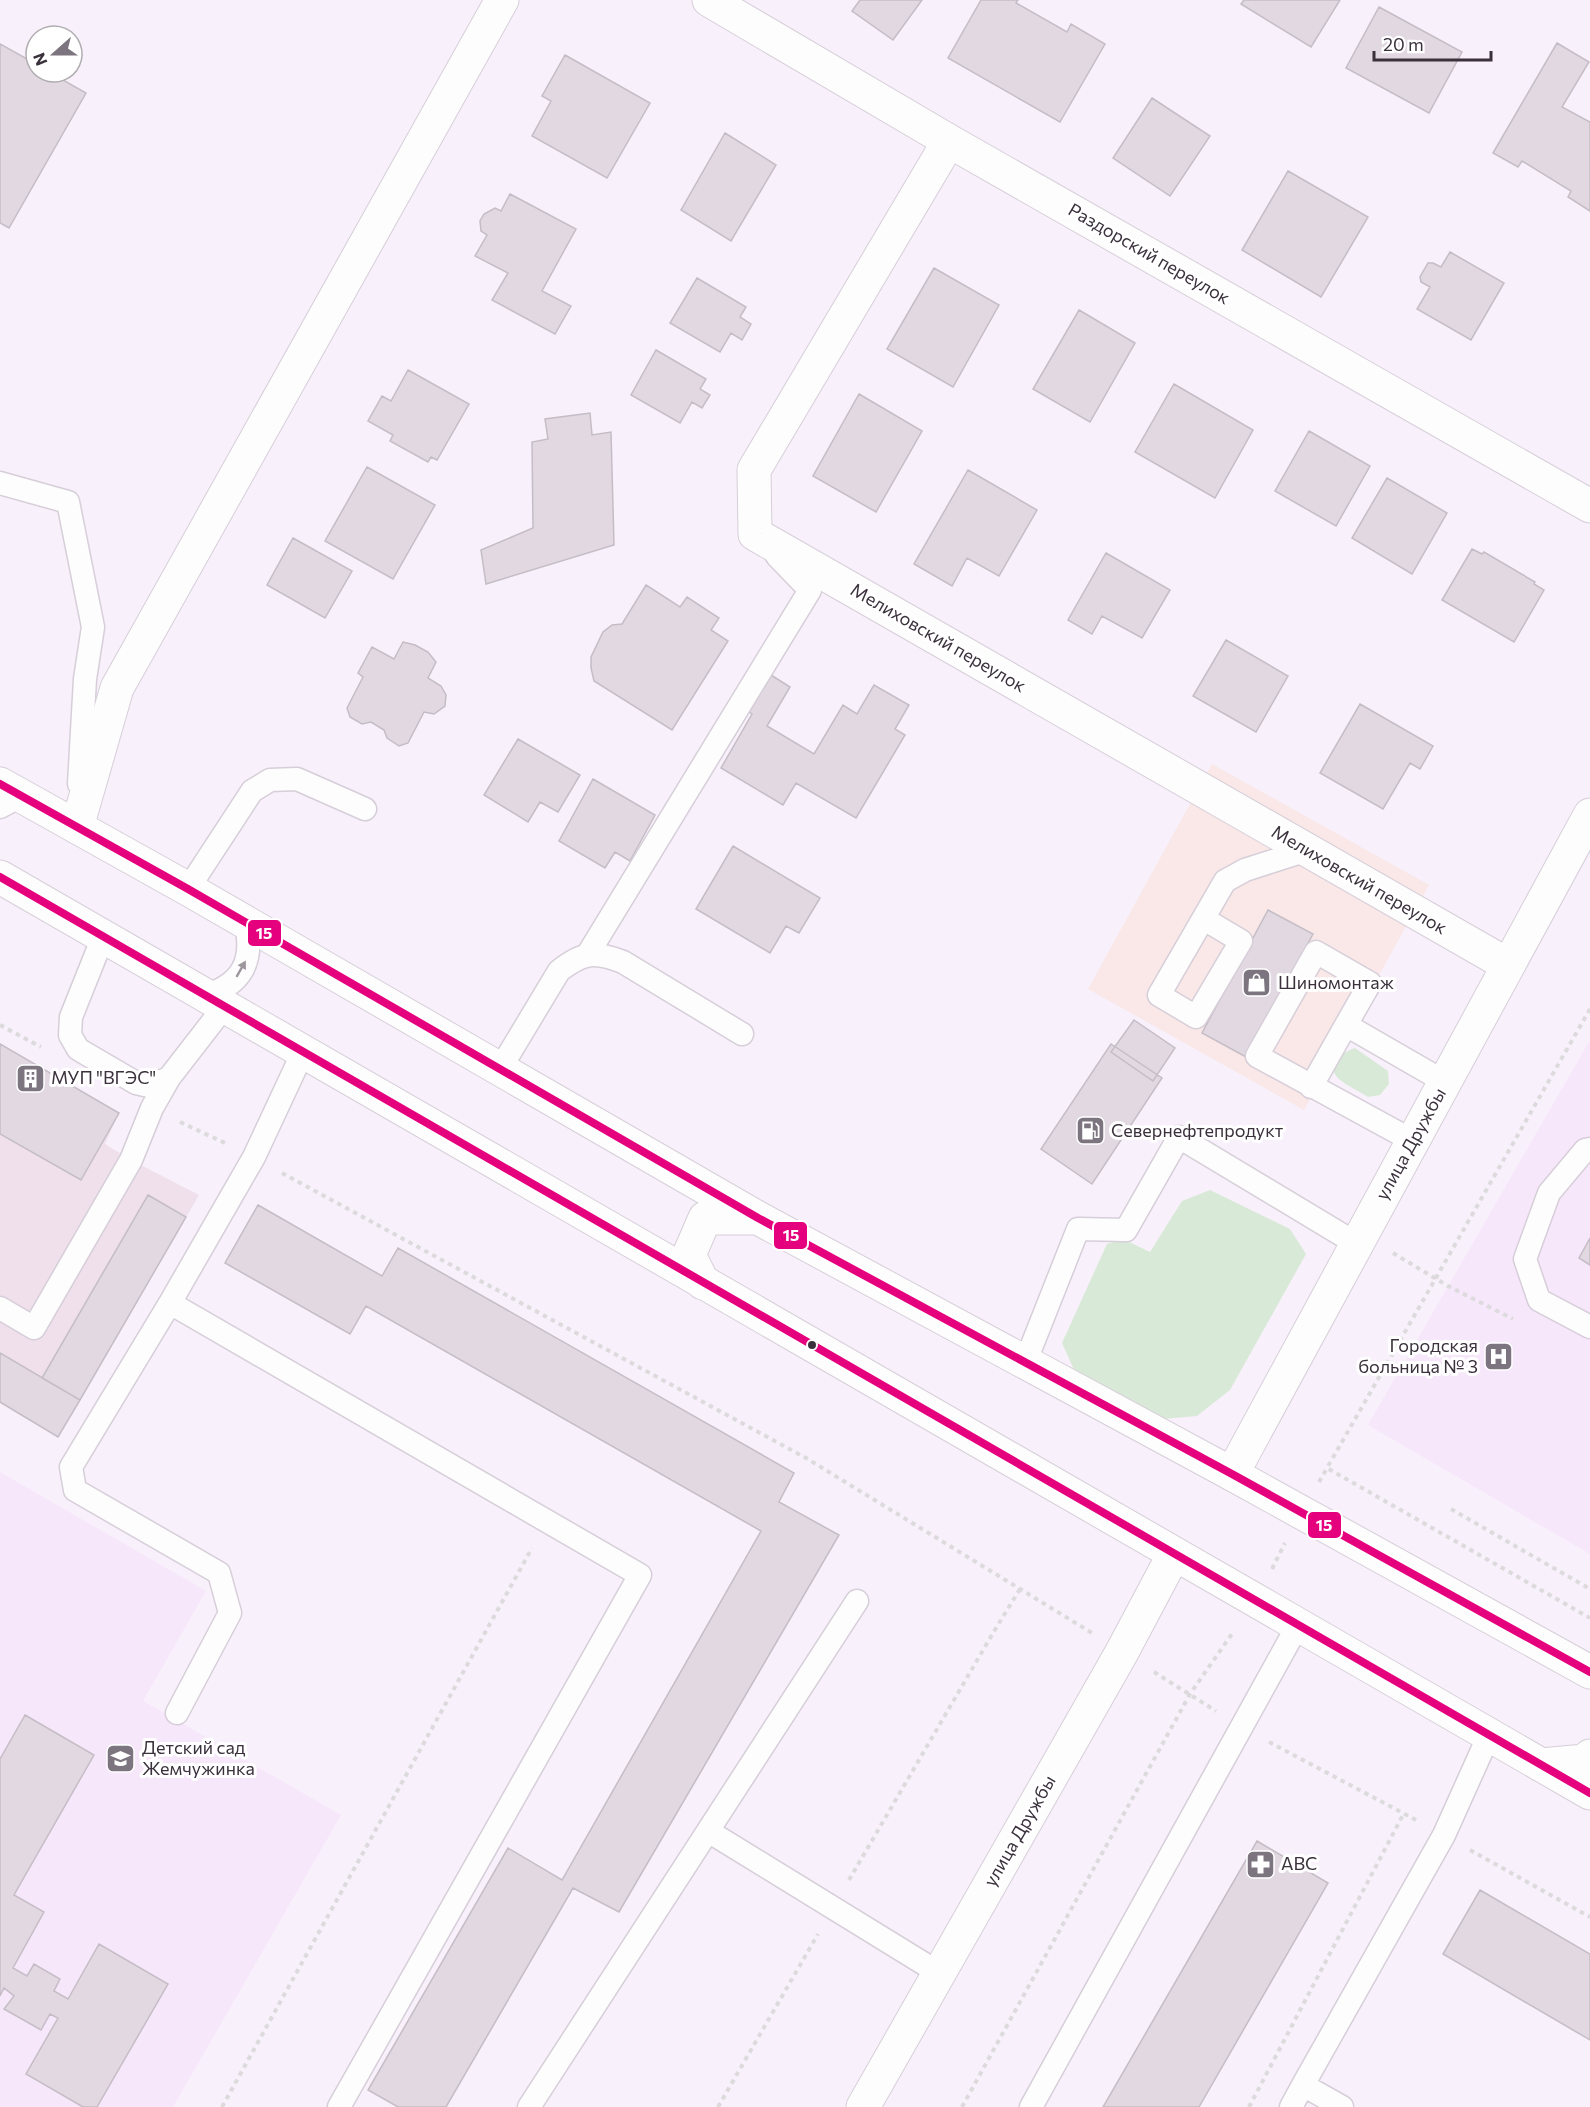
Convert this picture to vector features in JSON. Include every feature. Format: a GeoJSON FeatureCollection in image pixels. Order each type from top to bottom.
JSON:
{"type":"FeatureCollection","features":[{"type":"Feature","properties":{"kind":"street"},"geometry":{"type":"LineString","coordinates":[[77,827],[117,688],[502,0]]}},
{"type":"Feature","properties":{"kind":"street","name":"Раздорский переулок"},"geometry":{"type":"LineString","coordinates":[[708,0],[950,141],[1590,506]]}},
{"type":"Feature","properties":{"kind":"street"},"geometry":{"type":"LineString","coordinates":[[755,534],[754,470],[950,141]]}},
{"type":"Feature","properties":{"kind":"street","name":"Мелиховский переулок"},"geometry":{"type":"LineString","coordinates":[[755,534],[1508,965]]}},
{"type":"Feature","properties":{"kind":"street"},"geometry":{"type":"LineString","coordinates":[[7,796],[77,827],[758,1218],[1232,1474],[1586,1674]]}},
{"type":"Feature","properties":{"kind":"street","name":"улица Дружбы"},"geometry":{"type":"LineString","coordinates":[[1232,1474],[1590,814]]}},
{"type":"Feature","properties":{"kind":"street"},"geometry":{"type":"LineString","coordinates":[[0,877],[1590,1793]]}},
{"type":"Feature","properties":{"kind":"street"},"geometry":{"type":"LineString","coordinates":[[703,1283],[689,1255],[705,1218],[758,1218]]}},
{"type":"Feature","properties":{"kind":"street","name":"улица Дружбы"},"geometry":{"type":"LineString","coordinates":[[863,2107],[1122,1652],[1174,1554]]}},
{"type":"Feature","properties":{"kind":"street"},"geometry":{"type":"LineString","coordinates":[[1541,1765],[1585,1761],[1590,1756]]}},
{"type":"Feature","properties":{"kind":"lane"},"geometry":{"type":"LineString","coordinates":[[0,483],[68,502],[93,627],[85,679],[77,827]]}},
{"type":"Feature","properties":{"kind":"lane"},"geometry":{"type":"LineString","coordinates":[[588,954],[810,590],[755,534]]}},
{"type":"Feature","properties":{"kind":"lane"},"geometry":{"type":"LineString","coordinates":[[188,889],[252,791],[270,780],[297,779],[365,809]]}},
{"type":"Feature","properties":{"kind":"lane"},"geometry":{"type":"LineString","coordinates":[[1204,919],[1225,881],[1245,870],[1307,850]]}},
{"type":"Feature","properties":{"kind":"lane"},"geometry":{"type":"LineString","coordinates":[[0,1308],[34,1328],[131,1160],[152,1108],[169,1078],[220,991],[233,982],[243,970],[248,956],[249,940],[246,924]]}},
{"type":"Feature","properties":{"kind":"lane"},"geometry":{"type":"LineString","coordinates":[[102,937],[71,1017],[70,1035],[78,1049],[135,1083],[149,1086],[169,1078]]}},
{"type":"Feature","properties":{"kind":"lane"},"geometry":{"type":"LineString","coordinates":[[1311,1087],[1370,983],[1316,952],[1257,1056],[1311,1087],[1413,1141]]}},
{"type":"Feature","properties":{"kind":"lane"},"geometry":{"type":"LineString","coordinates":[[500,1070],[559,971],[572,961],[588,954],[603,954],[623,962],[742,1034]]}},
{"type":"Feature","properties":{"kind":"lane"},"geometry":{"type":"LineString","coordinates":[[1346,1024],[1445,1082]]}},
{"type":"Feature","properties":{"kind":"lane"},"geometry":{"type":"LineString","coordinates":[[177,1713],[230,1613],[219,1573],[75,1490],[71,1467],[170,1303],[254,1157],[303,1052]]}},
{"type":"Feature","properties":{"kind":"lane"},"geometry":{"type":"LineString","coordinates":[[1025,1363],[1078,1229],[1126,1230],[1179,1137],[1359,1239]]}},
{"type":"Feature","properties":{"kind":"lane"},"geometry":{"type":"LineString","coordinates":[[1590,1149],[1586,1150],[1549,1193],[1525,1259],[1539,1300],[1590,1327]]}},
{"type":"Feature","properties":{"kind":"lane"},"geometry":{"type":"LineString","coordinates":[[170,1303],[640,1575],[339,2107]]}},
{"type":"Feature","properties":{"kind":"lane"},"geometry":{"type":"LineString","coordinates":[[529,2107],[857,1601]]}},
{"type":"Feature","properties":{"kind":"lane"},"geometry":{"type":"LineString","coordinates":[[1031,2107],[1298,1625]]}},
{"type":"Feature","properties":{"kind":"lane"},"geometry":{"type":"LineString","coordinates":[[1291,2107],[1444,1835],[1489,1735]]}},
{"type":"Feature","properties":{"kind":"lane"},"geometry":{"type":"LineString","coordinates":[[708,1831],[939,1973]]}},
{"type":"Feature","properties":{"kind":"lane"},"geometry":{"type":"LineString","coordinates":[[1303,2085],[1342,2107]]}},
{"type":"Feature","properties":{"kind":"path"},"geometry":{"type":"LineString","coordinates":[[1590,1008],[1327,1468],[1590,1618]]}},
{"type":"Feature","properties":{"kind":"path"},"geometry":{"type":"LineString","coordinates":[[0,1025],[51,1052]]}},
{"type":"Feature","properties":{"kind":"path"},"geometry":{"type":"LineString","coordinates":[[152,1108],[254,1157],[806,1458],[1241,1727],[1404,1813],[1590,1917]]}},
{"type":"Feature","properties":{"kind":"path"},"geometry":{"type":"LineString","coordinates":[[1359,1239],[1448,1286]]}},
{"type":"Feature","properties":{"kind":"path"},"geometry":{"type":"LineString","coordinates":[[1451,1509],[1590,1589]]}},
{"type":"Feature","properties":{"kind":"path"},"geometry":{"type":"LineString","coordinates":[[222,2107],[547,1521]]}},
{"type":"Feature","properties":{"kind":"path"},"geometry":{"type":"LineString","coordinates":[[718,2107],[1020,1589]]}},
{"type":"Feature","properties":{"kind":"path"},"geometry":{"type":"LineString","coordinates":[[962,2107],[1190,1694]]}},
{"type":"Feature","properties":{"kind":"path"},"geometry":{"type":"LineString","coordinates":[[1249,2107],[1404,1813]]}},
{"type":"Feature","properties":{"kind":"shaded area"},"geometry":{"type":"Polygon","coordinates":[[[1212,764],[1429,885],[1304,1110],[1088,989],[1212,764]]]}},
{"type":"Feature","properties":{"kind":"shaded area","name":"Городская больница № 3"},"geometry":{"type":"Polygon","coordinates":[[[1590,1040],[1590,1554],[1368,1425],[1590,1040]]]}},
{"type":"Feature","properties":{"kind":"shaded area"},"geometry":{"type":"Polygon","coordinates":[[[0,1044],[119,1113],[105,1144],[199,1195],[58,1437],[0,1402],[0,1044]]]}},
{"type":"Feature","properties":{"kind":"shaded area","name":"Детский сад Жемчужинка"},"geometry":{"type":"Polygon","coordinates":[[[0,1472],[206,1591],[143,1701],[341,1815],[173,2107],[0,2107],[0,1472]]]}},
{"type":"Feature","properties":{"kind":"green space"},"geometry":{"type":"Polygon","coordinates":[[[1355,1048],[1388,1071],[1389,1084],[1380,1095],[1368,1097],[1342,1082],[1335,1074],[1333,1069],[1336,1060],[1355,1048]]]}},
{"type":"Feature","properties":{"kind":"green space"},"geometry":{"type":"Polygon","coordinates":[[[1210,1190],[1290,1229],[1306,1254],[1230,1390],[1197,1416],[1163,1419],[1075,1372],[1062,1343],[1107,1244],[1123,1239],[1150,1252],[1182,1201],[1210,1190]]]}},
{"type":"Feature","properties":{"kind":"building"},"geometry":{"type":"Polygon","coordinates":[[[860,0],[922,0],[893,40],[852,11],[860,0]]]}},
{"type":"Feature","properties":{"kind":"building"},"geometry":{"type":"Polygon","coordinates":[[[981,0],[1018,0],[1016,3],[1067,32],[1071,24],[1105,44],[1060,122],[948,58],[981,0]]]}},
{"type":"Feature","properties":{"kind":"building"},"geometry":{"type":"Polygon","coordinates":[[[1244,0],[1340,0],[1311,47],[1241,4],[1244,0]]]}},
{"type":"Feature","properties":{"kind":"building"},"geometry":{"type":"Polygon","coordinates":[[[1379,7],[1462,52],[1429,113],[1346,68],[1379,7]]]}},
{"type":"Feature","properties":{"kind":"building"},"geometry":{"type":"Polygon","coordinates":[[[1557,43],[1589,62],[1562,107],[1590,122],[1590,211],[1568,197],[1571,191],[1522,161],[1518,167],[1493,153],[1557,43]]]}},
{"type":"Feature","properties":{"kind":"building"},"geometry":{"type":"Polygon","coordinates":[[[0,44],[24,57],[24,84],[70,84],[86,93],[9,228],[0,223],[0,44]]]}},
{"type":"Feature","properties":{"kind":"building"},"geometry":{"type":"Polygon","coordinates":[[[565,55],[650,103],[607,178],[532,136],[551,101],[542,96],[565,55]]]}},
{"type":"Feature","properties":{"kind":"building"},"geometry":{"type":"Polygon","coordinates":[[[1152,98],[1210,136],[1170,196],[1113,158],[1152,98]]]}},
{"type":"Feature","properties":{"kind":"building"},"geometry":{"type":"Polygon","coordinates":[[[725,133],[776,165],[731,241],[681,210],[725,133]]]}},
{"type":"Feature","properties":{"kind":"building"},"geometry":{"type":"Polygon","coordinates":[[[1288,171],[1368,217],[1321,297],[1242,250],[1288,171]]]}},
{"type":"Feature","properties":{"kind":"building"},"geometry":{"type":"Polygon","coordinates":[[[510,194],[576,229],[542,291],[571,306],[555,334],[492,300],[508,273],[475,256],[487,235],[481,231],[480,221],[484,214],[495,208],[501,211],[510,194]]]}},
{"type":"Feature","properties":{"kind":"building"},"geometry":{"type":"Polygon","coordinates":[[[1450,252],[1504,283],[1471,340],[1417,309],[1430,287],[1421,282],[1420,277],[1428,263],[1441,267],[1450,252]]]}},
{"type":"Feature","properties":{"kind":"building"},"geometry":{"type":"Polygon","coordinates":[[[934,268],[999,305],[953,387],[887,349],[934,268]]]}},
{"type":"Feature","properties":{"kind":"building"},"geometry":{"type":"Polygon","coordinates":[[[697,278],[746,307],[740,317],[751,324],[742,340],[731,333],[720,352],[670,323],[697,278]]]}},
{"type":"Feature","properties":{"kind":"building"},"geometry":{"type":"Polygon","coordinates":[[[1079,310],[1135,343],[1090,422],[1033,389],[1079,310]]]}},
{"type":"Feature","properties":{"kind":"building"},"geometry":{"type":"Polygon","coordinates":[[[656,350],[706,379],[700,389],[710,395],[702,408],[692,402],[680,423],[631,395],[656,350]]]}},
{"type":"Feature","properties":{"kind":"building"},"geometry":{"type":"Polygon","coordinates":[[[408,370],[469,404],[437,460],[431,457],[428,462],[390,441],[393,435],[368,421],[382,396],[391,401],[408,370]]]}},
{"type":"Feature","properties":{"kind":"building"},"geometry":{"type":"Polygon","coordinates":[[[1174,384],[1253,430],[1215,498],[1135,452],[1174,384]]]}},
{"type":"Feature","properties":{"kind":"building"},"geometry":{"type":"Polygon","coordinates":[[[859,394],[922,431],[876,512],[813,476],[859,394]]]}},
{"type":"Feature","properties":{"kind":"building"},"geometry":{"type":"Polygon","coordinates":[[[590,413],[592,435],[611,432],[614,545],[486,584],[481,550],[533,528],[532,442],[548,439],[545,419],[590,413]]]}},
{"type":"Feature","properties":{"kind":"building"},"geometry":{"type":"Polygon","coordinates":[[[1309,431],[1370,466],[1336,526],[1275,491],[1309,431]]]}},
{"type":"Feature","properties":{"kind":"building"},"geometry":{"type":"Polygon","coordinates":[[[367,467],[435,505],[393,579],[325,541],[367,467]]]}},
{"type":"Feature","properties":{"kind":"building"},"geometry":{"type":"Polygon","coordinates":[[[968,470],[1037,510],[999,576],[967,558],[952,586],[914,564],[968,470]]]}},
{"type":"Feature","properties":{"kind":"building"},"geometry":{"type":"Polygon","coordinates":[[[1387,478],[1447,513],[1412,574],[1352,538],[1387,478]]]}},
{"type":"Feature","properties":{"kind":"building"},"geometry":{"type":"Polygon","coordinates":[[[293,538],[352,571],[325,618],[267,585],[293,538]]]}},
{"type":"Feature","properties":{"kind":"building"},"geometry":{"type":"Polygon","coordinates":[[[1472,549],[1482,554],[1484,552],[1535,582],[1534,584],[1544,590],[1514,642],[1442,600],[1472,549]]]}},
{"type":"Feature","properties":{"kind":"building"},"geometry":{"type":"Polygon","coordinates":[[[1106,553],[1170,590],[1142,638],[1102,616],[1092,634],[1068,620],[1106,553]]]}},
{"type":"Feature","properties":{"kind":"building"},"geometry":{"type":"Polygon","coordinates":[[[646,585],[680,607],[687,597],[719,618],[711,630],[728,641],[672,730],[594,681],[591,668],[591,657],[603,632],[612,625],[622,624],[646,585]]]}},
{"type":"Feature","properties":{"kind":"building"},"geometry":{"type":"Polygon","coordinates":[[[1226,640],[1288,676],[1256,732],[1193,696],[1226,640]]]}},
{"type":"Feature","properties":{"kind":"building"},"geometry":{"type":"Polygon","coordinates":[[[403,642],[428,652],[436,662],[428,678],[441,686],[446,695],[445,706],[434,714],[424,712],[408,743],[399,746],[387,738],[384,730],[371,722],[362,724],[350,717],[347,708],[363,677],[358,673],[372,647],[394,659],[403,642]]]}},
{"type":"Feature","properties":{"kind":"building"},"geometry":{"type":"Polygon","coordinates":[[[771,675],[790,687],[767,726],[814,754],[843,705],[857,714],[874,685],[909,705],[895,729],[905,735],[856,818],[796,783],[783,805],[721,768],[752,714],[749,712],[771,675]]]}},
{"type":"Feature","properties":{"kind":"building"},"geometry":{"type":"Polygon","coordinates":[[[1360,704],[1433,746],[1420,769],[1410,763],[1383,809],[1320,773],[1360,704]]]}},
{"type":"Feature","properties":{"kind":"building"},"geometry":{"type":"Polygon","coordinates":[[[518,739],[580,775],[558,812],[540,802],[528,822],[484,795],[518,739]]]}},
{"type":"Feature","properties":{"kind":"building"},"geometry":{"type":"Polygon","coordinates":[[[593,779],[655,815],[630,861],[615,852],[605,868],[559,841],[593,779]]]}},
{"type":"Feature","properties":{"kind":"building"},"geometry":{"type":"Polygon","coordinates":[[[733,846],[820,898],[799,933],[786,926],[770,953],[696,909],[733,846]]]}},
{"type":"Feature","properties":{"kind":"building","name":"Шиномонтаж"},"geometry":{"type":"Polygon","coordinates":[[[1268,910],[1313,934],[1246,1057],[1202,1033],[1268,910]]]}},
{"type":"Feature","properties":{"kind":"building"},"geometry":{"type":"Polygon","coordinates":[[[1134,1020],[1175,1048],[1153,1081],[1111,1052],[1134,1020]]]}},
{"type":"Feature","properties":{"kind":"building","name":"МУП \"ВГЭС\""},"geometry":{"type":"Polygon","coordinates":[[[0,1044],[119,1113],[81,1180],[0,1134],[0,1044]]]}},
{"type":"Feature","properties":{"kind":"building","name":"Севернефтепродукт"},"geometry":{"type":"Polygon","coordinates":[[[1111,1044],[1162,1078],[1092,1184],[1041,1149],[1111,1044]]]}},
{"type":"Feature","properties":{"kind":"building"},"geometry":{"type":"Polygon","coordinates":[[[148,1195],[186,1217],[80,1400],[42,1378],[148,1195]]]}},
{"type":"Feature","properties":{"kind":"building"},"geometry":{"type":"Polygon","coordinates":[[[258,1205],[382,1276],[398,1248],[794,1473],[779,1502],[839,1535],[619,1912],[573,1888],[446,2107],[398,2107],[368,2090],[508,1848],[562,1880],[761,1531],[366,1306],[350,1334],[225,1263],[258,1205]]]}},
{"type":"Feature","properties":{"kind":"building"},"geometry":{"type":"Polygon","coordinates":[[[1590,1238],[1590,1265],[1579,1258],[1590,1238]]]}},
{"type":"Feature","properties":{"kind":"building"},"geometry":{"type":"Polygon","coordinates":[[[0,1353],[80,1400],[58,1437],[0,1402],[0,1353]]]}},
{"type":"Feature","properties":{"kind":"building"},"geometry":{"type":"Polygon","coordinates":[[[25,1715],[94,1755],[14,1895],[44,1912],[13,1968],[27,1976],[34,1964],[60,1979],[54,1991],[68,1999],[99,1944],[168,1984],[97,2107],[83,2107],[26,2074],[58,2018],[50,2014],[41,2030],[4,2009],[14,1996],[4,1988],[0,1996],[0,1759],[25,1715]]]}},
{"type":"Feature","properties":{"kind":"building"},"geometry":{"type":"Polygon","coordinates":[[[1257,1841],[1328,1883],[1199,2107],[1103,2107],[1257,1841]]]}},
{"type":"Feature","properties":{"kind":"building"},"geometry":{"type":"Polygon","coordinates":[[[1480,1890],[1590,1954],[1590,2040],[1443,1954],[1480,1890]]]}},
{"type":"Feature","properties":{"kind":"transit line","name":"15"},"geometry":{"type":"LineString","coordinates":[[0,784],[188,889],[758,1218],[1232,1474],[1590,1672]]}},
{"type":"Feature","properties":{"kind":"transit line","name":"15"},"geometry":{"type":"LineString","coordinates":[[0,877],[1590,1793]]}},
{"type":"Feature","properties":{"kind":"place","name":"Шиномонтаж"},"geometry":{"type":"Point","coordinates":[1257,983]}},
{"type":"Feature","properties":{"kind":"place","name":"МУП \"ВГЭС\""},"geometry":{"type":"Point","coordinates":[30,1078]}},
{"type":"Feature","properties":{"kind":"place","name":"Севернефтепродукт"},"geometry":{"type":"Point","coordinates":[1090,1131]}},
{"type":"Feature","properties":{"kind":"place","name":"Городская больница № 3"},"geometry":{"type":"Point","coordinates":[1499,1356]}},
{"type":"Feature","properties":{"kind":"place","name":"Детский сад Жемчужинка"},"geometry":{"type":"Point","coordinates":[121,1758]}},
{"type":"Feature","properties":{"kind":"place","name":"ABC"},"geometry":{"type":"Point","coordinates":[1260,1864]}}]}
